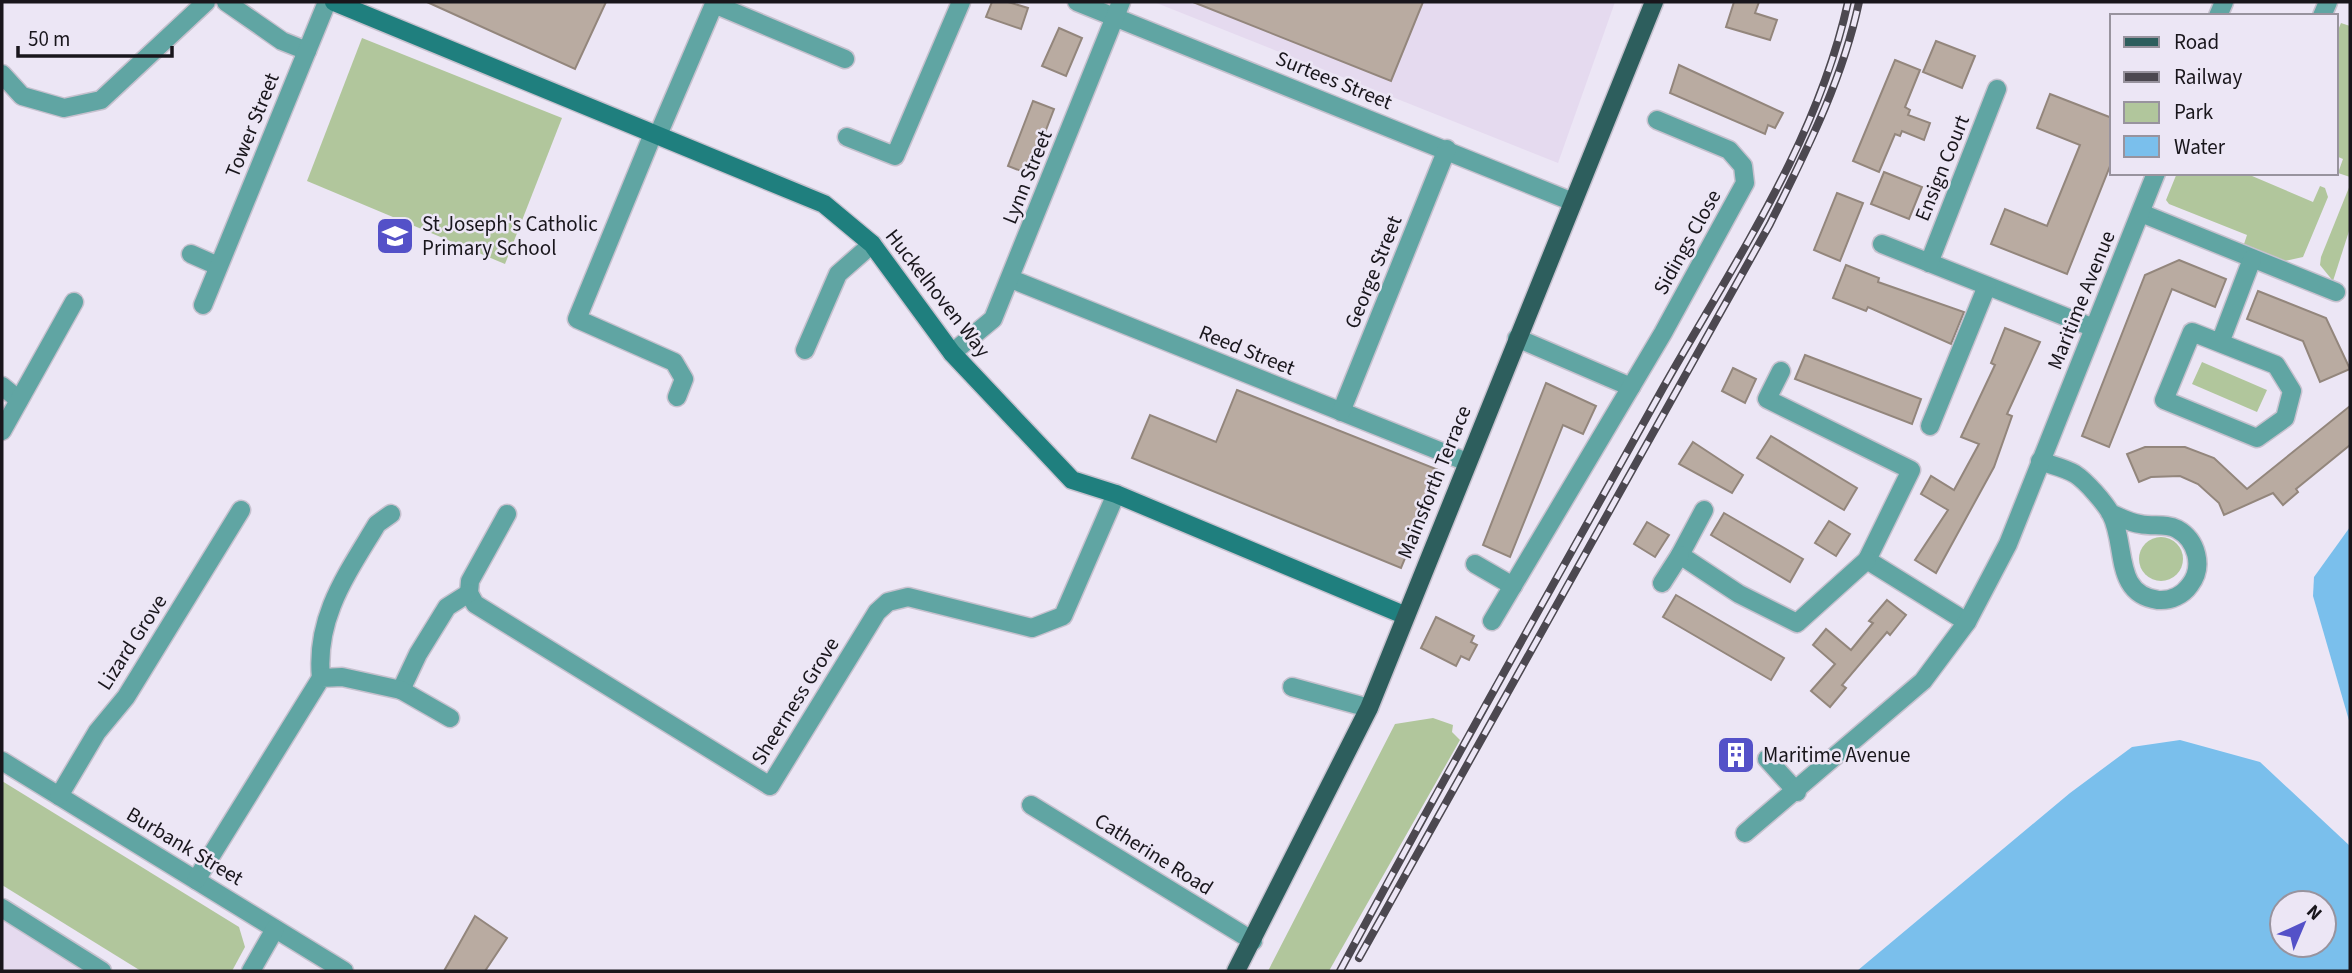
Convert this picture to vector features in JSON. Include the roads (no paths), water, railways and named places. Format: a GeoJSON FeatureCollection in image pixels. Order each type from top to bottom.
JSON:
{"type":"FeatureCollection","features":[{"type":"Feature","properties":{"kind":"main road","name":"Mainsforth Terrace"},"geometry":{"type":"LineString","coordinates":[[1236,971],[1369,708],[1404,615],[1654,2]]}},
{"type":"Feature","properties":{"kind":"street"},"geometry":{"type":"LineString","coordinates":[[2,74],[22,96],[64,108],[101,100],[206,2]]}},
{"type":"Feature","properties":{"kind":"street"},"geometry":{"type":"LineString","coordinates":[[226,2],[282,41],[307,51]]}},
{"type":"Feature","properties":{"kind":"street","name":"Tower Street"},"geometry":{"type":"LineString","coordinates":[[203,305],[327,2]]}},
{"type":"Feature","properties":{"kind":"street","name":"Huckelhoven Way"},"geometry":{"type":"LineString","coordinates":[[334,2],[824,204],[872,244],[952,353],[1072,481],[1116,494],[1404,615]]}},
{"type":"Feature","properties":{"kind":"street"},"geometry":{"type":"LineString","coordinates":[[847,137],[895,156],[961,2]]}},
{"type":"Feature","properties":{"kind":"street","name":"Surtees Street"},"geometry":{"type":"LineString","coordinates":[[1077,2],[1118,9],[1573,202]]}},
{"type":"Feature","properties":{"kind":"street"},"geometry":{"type":"LineString","coordinates":[[677,397],[684,379],[674,362],[577,319],[714,3],[845,59]]}},
{"type":"Feature","properties":{"kind":"street","name":"Lynn Street"},"geometry":{"type":"LineString","coordinates":[[952,353],[993,319],[1118,9]]}},
{"type":"Feature","properties":{"kind":"street","name":"Ensign Court"},"geometry":{"type":"LineString","coordinates":[[1929,263],[1997,89]]}},
{"type":"Feature","properties":{"kind":"street","name":"Sidings Close"},"geometry":{"type":"LineString","coordinates":[[1492,621],[1631,387],[1745,183],[1743,166],[1729,150],[1657,120]]}},
{"type":"Feature","properties":{"kind":"street","name":"George Street"},"geometry":{"type":"LineString","coordinates":[[1341,412],[1447,149]]}},
{"type":"Feature","properties":{"kind":"street","name":"Maritime Avenue"},"geometry":{"type":"LineString","coordinates":[[1745,833],[1797,792],[1923,681],[1968,622],[2008,544],[2155,175]]}},
{"type":"Feature","properties":{"kind":"street"},"geometry":{"type":"LineString","coordinates":[[2141,213],[2336,292]]}},
{"type":"Feature","properties":{"kind":"street"},"geometry":{"type":"LineString","coordinates":[[805,350],[838,274],[872,244]]}},
{"type":"Feature","properties":{"kind":"street"},"geometry":{"type":"LineString","coordinates":[[1882,244],[2094,328]]}},
{"type":"Feature","properties":{"kind":"street"},"geometry":{"type":"LineString","coordinates":[[191,254],[218,266]]}},
{"type":"Feature","properties":{"kind":"street"},"geometry":{"type":"LineString","coordinates":[[2220,344],[2252,259]]}},
{"type":"Feature","properties":{"kind":"street","name":"Reed Street"},"geometry":{"type":"LineString","coordinates":[[1011,279],[1467,462]]}},
{"type":"Feature","properties":{"kind":"street"},"geometry":{"type":"LineString","coordinates":[[1930,426],[1987,286]]}},
{"type":"Feature","properties":{"kind":"street"},"geometry":{"type":"LineString","coordinates":[[2,431],[74,302]]}},
{"type":"Feature","properties":{"kind":"street"},"geometry":{"type":"LineString","coordinates":[[2192,332],[2220,344],[2276,365],[2292,391],[2285,418],[2258,438],[2164,400],[2192,332]]}},
{"type":"Feature","properties":{"kind":"street"},"geometry":{"type":"LineString","coordinates":[[1517,338],[1631,387]]}},
{"type":"Feature","properties":{"kind":"street"},"geometry":{"type":"LineString","coordinates":[[1680,555],[1739,594],[1797,623],[1867,560],[1911,470],[1767,399],[1781,372]]}},
{"type":"Feature","properties":{"kind":"street"},"geometry":{"type":"LineString","coordinates":[[2,386],[19,400]]}},
{"type":"Feature","properties":{"kind":"street"},"geometry":{"type":"LineString","coordinates":[[2040,461],[2076,474],[2110,513],[2122,548],[2125,577],[2133,590],[2147,598],[2164,600],[2183,593],[2192,583],[2198,562],[2189,538],[2178,529],[2137,524],[2110,513]]}},
{"type":"Feature","properties":{"kind":"street","name":"Sheerness Grove"},"geometry":{"type":"LineString","coordinates":[[469,593],[475,604],[770,786],[877,612],[888,602],[908,597],[1032,628],[1063,616],[1116,494]]}},
{"type":"Feature","properties":{"kind":"street","name":"Lizard Grove"},"geometry":{"type":"LineString","coordinates":[[59,796],[97,732],[126,697],[241,510]]}},
{"type":"Feature","properties":{"kind":"street"},"geometry":{"type":"LineString","coordinates":[[1662,583],[1704,510]]}},
{"type":"Feature","properties":{"kind":"street"},"geometry":{"type":"LineString","coordinates":[[196,880],[321,678],[318,651],[324,620],[377,524],[391,514]]}},
{"type":"Feature","properties":{"kind":"street"},"geometry":{"type":"LineString","coordinates":[[401,690],[418,654],[447,607],[469,593],[470,581],[507,514]]}},
{"type":"Feature","properties":{"kind":"street"},"geometry":{"type":"LineString","coordinates":[[1867,560],[1968,622]]}},
{"type":"Feature","properties":{"kind":"street"},"geometry":{"type":"LineString","coordinates":[[1475,564],[1513,586]]}},
{"type":"Feature","properties":{"kind":"street"},"geometry":{"type":"LineString","coordinates":[[321,678],[342,677],[401,690],[450,718]]}},
{"type":"Feature","properties":{"kind":"street"},"geometry":{"type":"LineString","coordinates":[[1292,687],[1369,708]]}},
{"type":"Feature","properties":{"kind":"street"},"geometry":{"type":"LineString","coordinates":[[1767,759],[1797,792]]}},
{"type":"Feature","properties":{"kind":"street","name":"Burbank Street"},"geometry":{"type":"LineString","coordinates":[[2,761],[344,971]]}},
{"type":"Feature","properties":{"kind":"street","name":"Catherine Road"},"geometry":{"type":"LineString","coordinates":[[1031,804],[1253,941]]}},
{"type":"Feature","properties":{"kind":"street"},"geometry":{"type":"LineString","coordinates":[[2,908],[102,971]]}},
{"type":"Feature","properties":{"kind":"street"},"geometry":{"type":"LineString","coordinates":[[251,971],[275,929]]}},
{"type":"Feature","properties":{"kind":"water"},"geometry":{"type":"Polygon","coordinates":[[[2350,527],[2350,724],[2313,596],[2314,577],[2350,527]]]}},
{"type":"Feature","properties":{"kind":"water"},"geometry":{"type":"Polygon","coordinates":[[[2180,740],[2260,762],[2350,846],[2350,971],[1857,971],[2070,793],[2132,747],[2180,740]]]}},
{"type":"Feature","properties":{"kind":"railway"},"geometry":{"type":"LineString","coordinates":[[1340,971],[1500,679],[1770,201],[1816,104],[1834,54],[1848,2]]}},
{"type":"Feature","properties":{"kind":"railway"},"geometry":{"type":"LineString","coordinates":[[1359,958],[1770,224],[1833,88],[1859,2]]}},
{"type":"Feature","properties":{"kind":"place","name":"St Joseph's Catholic Primary School"},"geometry":{"type":"Point","coordinates":[395,236]}},
{"type":"Feature","properties":{"kind":"place","name":"Maritime Avenue"},"geometry":{"type":"Point","coordinates":[1736,755]}}]}
